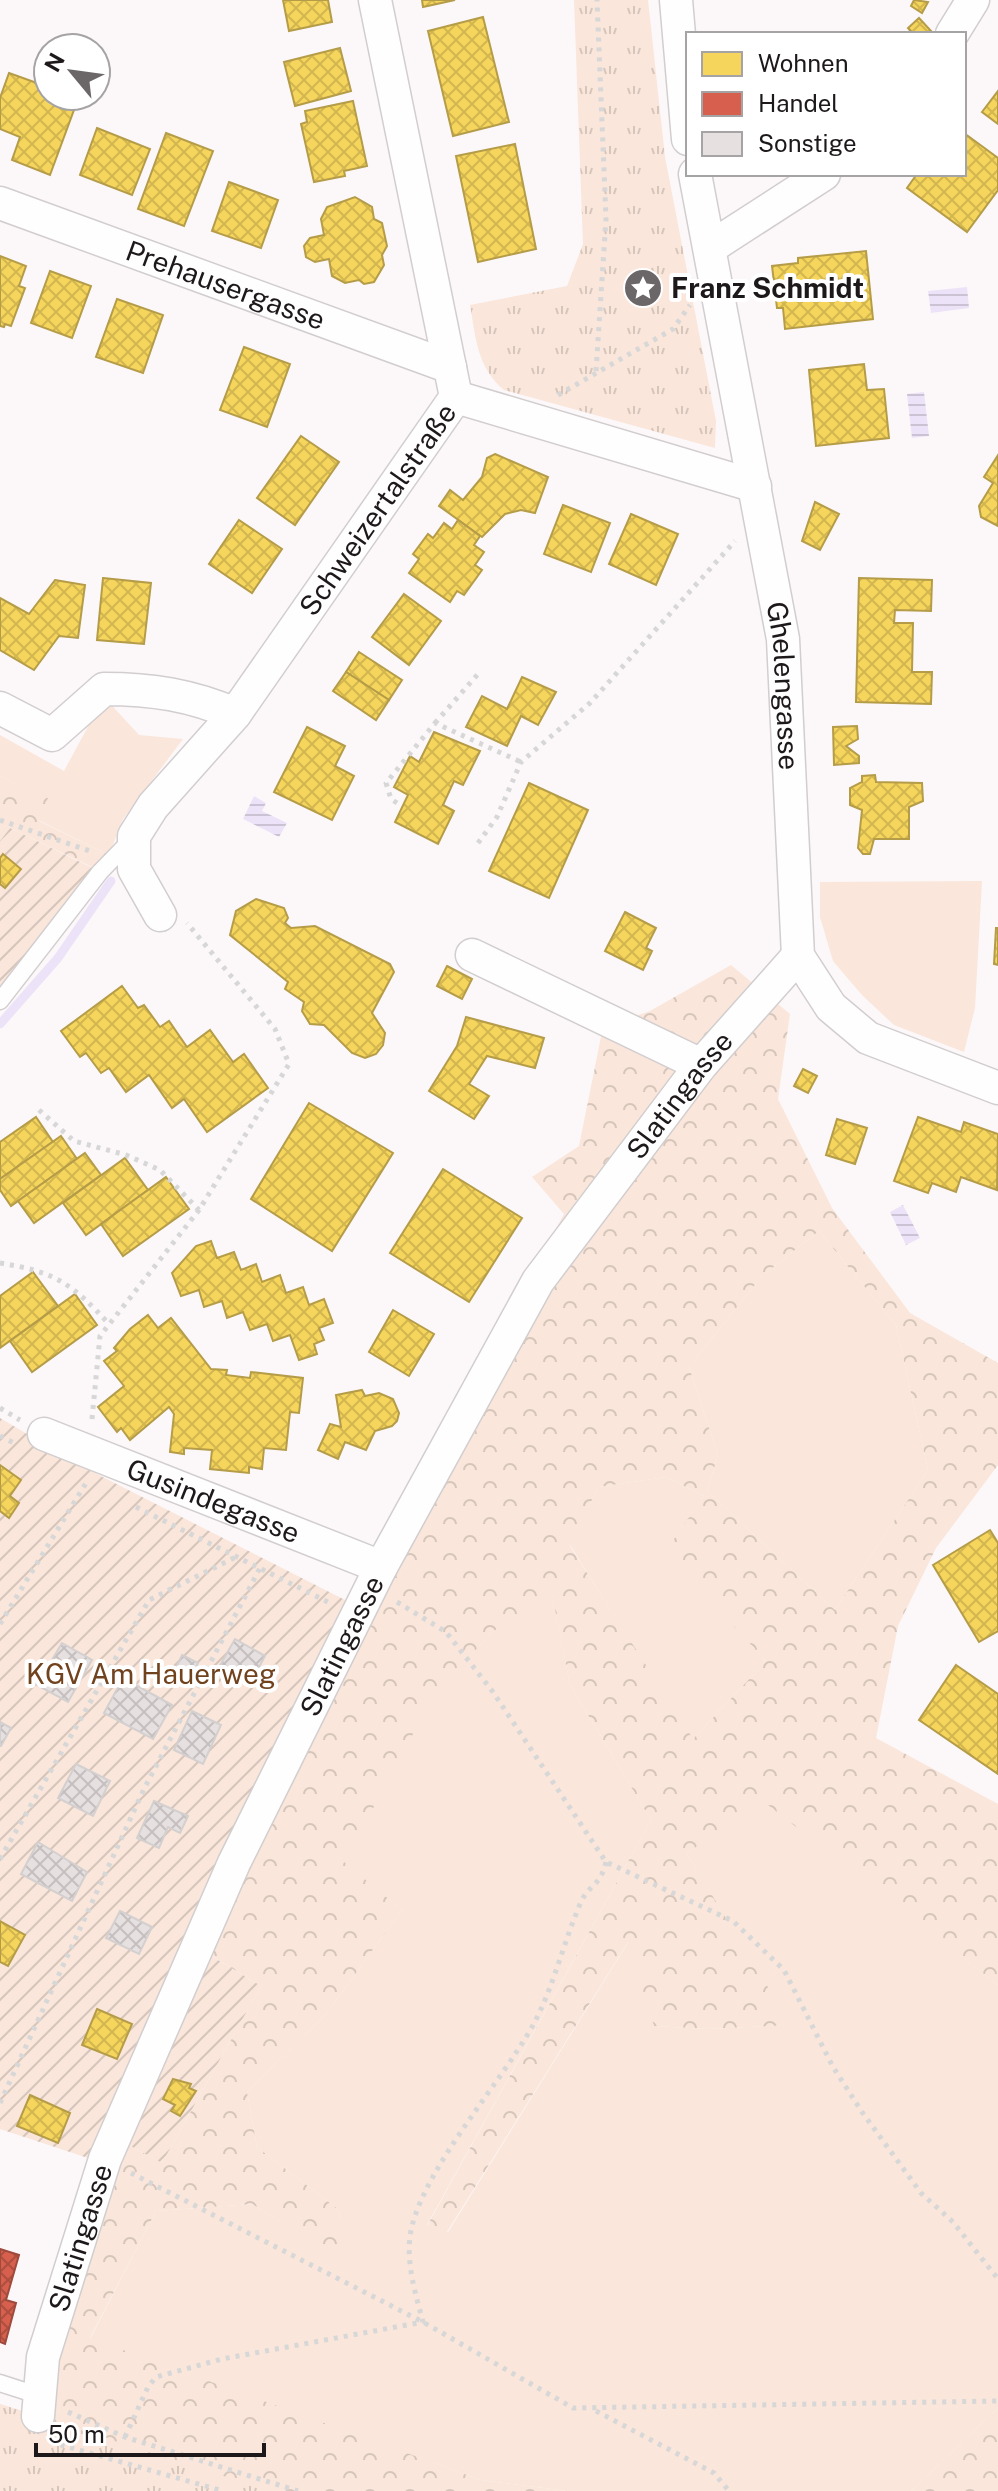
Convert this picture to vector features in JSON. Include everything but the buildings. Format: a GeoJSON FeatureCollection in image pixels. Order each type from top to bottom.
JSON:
{"type":"FeatureCollection","features":[{"type":"Feature","properties":{"kind":"street","name":"Schweizertalstraße"},"geometry":{"type":"LineString","coordinates":[[124,847],[153,806],[235,714],[453,382],[375,0]]}},
{"type":"Feature","properties":{"kind":"street"},"geometry":{"type":"LineString","coordinates":[[676,0],[686,116]]}},
{"type":"Feature","properties":{"kind":"street"},"geometry":{"type":"LineString","coordinates":[[953,32],[973,0]]}},
{"type":"Feature","properties":{"kind":"street","name":"Ghelengasse"},"geometry":{"type":"LineString","coordinates":[[695,176],[758,500],[786,670],[792,890],[798,956],[831,1007],[868,1038],[998,1088]]}},
{"type":"Feature","properties":{"kind":"street"},"geometry":{"type":"LineString","coordinates":[[713,256],[821,176]]}},
{"type":"Feature","properties":{"kind":"street","name":"Prehausergasse"},"geometry":{"type":"LineString","coordinates":[[0,203],[453,382],[518,415],[758,500]]}},
{"type":"Feature","properties":{"kind":"street"},"geometry":{"type":"LineString","coordinates":[[0,708],[52,735],[104,689],[153,689],[202,700],[235,714]]}},
{"type":"Feature","properties":{"kind":"street"},"geometry":{"type":"LineString","coordinates":[[124,847],[160,915]]}},
{"type":"Feature","properties":{"kind":"street"},"geometry":{"type":"LineString","coordinates":[[472,955],[701,1065]]}},
{"type":"Feature","properties":{"kind":"street","name":"Slatingasse"},"geometry":{"type":"LineString","coordinates":[[39,2417],[43,2357],[105,2159],[234,1863],[377,1577],[538,1281],[701,1065],[798,956]]}},
{"type":"Feature","properties":{"kind":"street","name":"Gusindegasse"},"geometry":{"type":"LineString","coordinates":[[34,1442],[93,1469],[377,1577]]}},
{"type":"Feature","properties":{"kind":"lane"},"geometry":{"type":"LineString","coordinates":[[0,1001],[124,847]]}},
{"type":"Feature","properties":{"kind":"lane"},"geometry":{"type":"LineString","coordinates":[[0,2383],[39,2417]]}},
{"type":"Feature","properties":{"kind":"path"},"geometry":{"type":"LineString","coordinates":[[596,371],[606,219],[597,0]]}},
{"type":"Feature","properties":{"kind":"path"},"geometry":{"type":"LineString","coordinates":[[518,415],[544,404],[673,329],[713,256]]}},
{"type":"Feature","properties":{"kind":"path"},"geometry":{"type":"LineString","coordinates":[[478,843],[497,817],[521,762],[590,703],[758,500]]}},
{"type":"Feature","properties":{"kind":"path"},"geometry":{"type":"LineString","coordinates":[[397,803],[391,799],[386,783],[479,673]]}},
{"type":"Feature","properties":{"kind":"path"},"geometry":{"type":"LineString","coordinates":[[435,723],[521,762]]}},
{"type":"Feature","properties":{"kind":"path"},"geometry":{"type":"LineString","coordinates":[[0,820],[124,847]]}},
{"type":"Feature","properties":{"kind":"path"},"geometry":{"type":"LineString","coordinates":[[100,1490],[93,1469],[90,1410],[100,1336],[199,1210],[289,1064],[275,1029],[181,915],[160,915]]}},
{"type":"Feature","properties":{"kind":"path"},"geometry":{"type":"LineString","coordinates":[[39,1110],[74,1141],[126,1155],[160,1170],[199,1210]]}},
{"type":"Feature","properties":{"kind":"path"},"geometry":{"type":"LineString","coordinates":[[0,1263],[37,1268],[63,1281],[110,1325]]}},
{"type":"Feature","properties":{"kind":"path"},"geometry":{"type":"LineString","coordinates":[[0,1436],[34,1442]]}},
{"type":"Feature","properties":{"kind":"path"},"geometry":{"type":"LineString","coordinates":[[74,1476],[93,1469]]}},
{"type":"Feature","properties":{"kind":"path"},"geometry":{"type":"LineString","coordinates":[[0,1624],[93,1469]]}},
{"type":"Feature","properties":{"kind":"path"},"geometry":{"type":"LineString","coordinates":[[128,1503],[358,1616]]}},
{"type":"Feature","properties":{"kind":"path"},"geometry":{"type":"LineString","coordinates":[[0,1859],[149,1600],[239,1555]]}},
{"type":"Feature","properties":{"kind":"path"},"geometry":{"type":"LineString","coordinates":[[0,2103],[144,1789],[260,1568]]}},
{"type":"Feature","properties":{"kind":"path"},"geometry":{"type":"LineString","coordinates":[[377,1577],[446,1632],[493,1692],[606,1862],[733,1921],[784,1970],[833,2067],[862,2112],[921,2193],[953,2222],[998,2279]]}},
{"type":"Feature","properties":{"kind":"path"},"geometry":{"type":"LineString","coordinates":[[423,2322],[411,2279],[412,2226],[436,2173],[532,2026],[558,1969],[583,1897],[601,1881],[606,1862]]}},
{"type":"Feature","properties":{"kind":"path"},"geometry":{"type":"LineString","coordinates":[[105,2159],[423,2322],[573,2408],[998,2401]]}},
{"type":"Feature","properties":{"kind":"path"},"geometry":{"type":"LineString","coordinates":[[125,2437],[148,2387],[156,2377],[222,2359],[423,2322]]}},
{"type":"Feature","properties":{"kind":"path"},"geometry":{"type":"LineString","coordinates":[[595,2410],[714,2473],[729,2491]]}},
{"type":"Feature","properties":{"kind":"path"},"geometry":{"type":"LineString","coordinates":[[39,2417],[125,2437],[298,2491]]}},
{"type":"Feature","properties":{"kind":"path"},"geometry":{"type":"LineString","coordinates":[[39,2417],[223,2491]]}},
{"type":"Feature","properties":{"kind":"green space"},"geometry":{"type":"Polygon","coordinates":[[[574,0],[648,0],[665,157],[716,421],[715,448],[504,390],[488,372],[479,352],[470,305],[567,286],[583,244],[574,0]]]}},
{"type":"Feature","properties":{"kind":"green space"},"geometry":{"type":"Polygon","coordinates":[[[104,697],[139,735],[183,739],[123,819],[109,855],[38,820],[47,798],[0,776],[0,735],[64,771],[104,697]]]}},
{"type":"Feature","properties":{"kind":"green space"},"geometry":{"type":"Polygon","coordinates":[[[0,776],[48,798],[39,821],[109,855],[96,869],[10,828],[0,841],[0,776]]]}},
{"type":"Feature","properties":{"kind":"green space"},"geometry":{"type":"Polygon","coordinates":[[[10,828],[105,874],[0,1009],[0,841],[10,828]]]}},
{"type":"Feature","properties":{"kind":"green space"},"geometry":{"type":"Polygon","coordinates":[[[982,881],[975,1008],[964,1052],[894,1025],[862,995],[833,961],[820,917],[820,882],[982,881]]]}},
{"type":"Feature","properties":{"kind":"green space"},"geometry":{"type":"Polygon","coordinates":[[[731,965],[790,1014],[778,1099],[832,1208],[910,1313],[998,1363],[998,1465],[936,1548],[898,1626],[876,1738],[998,1804],[998,1985],[759,1798],[687,1854],[791,2025],[708,2029],[654,2026],[628,1942],[447,2232],[427,2226],[651,1820],[570,1685],[551,1589],[490,1634],[432,1699],[344,1862],[402,1910],[326,2014],[247,2092],[257,2147],[339,2210],[343,2261],[252,2204],[156,2211],[90,2338],[481,2480],[567,2491],[0,2491],[0,2404],[38,2416],[23,2405],[105,2132],[162,2163],[261,1986],[192,1944],[441,1438],[564,1214],[532,1177],[579,1146],[603,1027],[650,1011],[731,965]],[[819,1231],[762,1276],[689,1367],[718,1455],[707,1491],[835,1610],[928,1470],[896,1325],[819,1231]],[[666,1477],[598,1487],[570,1546],[693,1739],[766,1661],[665,1552],[704,1496],[666,1477]]]}},
{"type":"Feature","properties":{"kind":"green space"},"geometry":{"type":"Polygon","coordinates":[[[819,1231],[896,1325],[928,1470],[835,1610],[707,1491],[718,1455],[689,1367],[762,1276],[819,1231]]]}},
{"type":"Feature","properties":{"kind":"green space","name":"KGV Am Hauerweg"},"geometry":{"type":"Polygon","coordinates":[[[0,1418],[85,1468],[349,1602],[193,1945],[261,1986],[162,2163],[105,2132],[94,2160],[0,2129],[0,1418]]]}},
{"type":"Feature","properties":{"kind":"green space"},"geometry":{"type":"Polygon","coordinates":[[[666,1477],[704,1496],[666,1552],[766,1661],[692,1740],[570,1545],[598,1487],[666,1477]]]}},
{"type":"Feature","properties":{"kind":"green space"},"geometry":{"type":"Polygon","coordinates":[[[551,1588],[570,1685],[651,1820],[427,2225],[448,2232],[629,1941],[654,2026],[708,2029],[790,2025],[687,1854],[759,1797],[998,1985],[998,2408],[911,2491],[567,2491],[481,2480],[90,2339],[156,2211],[252,2204],[342,2260],[339,2210],[257,2147],[247,2092],[326,2014],[402,1910],[343,1862],[432,1698],[490,1634],[551,1588]]]}},
{"type":"Feature","properties":{"kind":"green space"},"geometry":{"type":"Polygon","coordinates":[[[0,2404],[270,2491],[0,2491],[0,2404]]]}},
{"type":"Feature","properties":{"kind":"green space"},"geometry":{"type":"Polygon","coordinates":[[[998,2408],[998,2491],[911,2491],[998,2408]]]}},
{"type":"Feature","properties":{"kind":"shaded area"},"geometry":{"type":"Polygon","coordinates":[[[967,287],[969,308],[931,313],[928,291],[967,287]]]}},
{"type":"Feature","properties":{"kind":"shaded area"},"geometry":{"type":"Polygon","coordinates":[[[924,392],[929,436],[912,438],[907,394],[924,392]]]}},
{"type":"Feature","properties":{"kind":"shaded area"},"geometry":{"type":"Polygon","coordinates":[[[254,796],[266,803],[262,811],[287,823],[279,837],[243,819],[254,796]]]}},
{"type":"Feature","properties":{"kind":"shaded area"},"geometry":{"type":"Polygon","coordinates":[[[903,1205],[920,1238],[906,1245],[890,1212],[903,1205]]]}},
{"type":"Feature","properties":{"kind":"waterway"},"geometry":{"type":"LineString","coordinates":[[0,1024],[58,958],[111,881]]}},
{"type":"Feature","properties":{"kind":"place","name":"Franz Schmidt"},"geometry":{"type":"Point","coordinates":[643,288]}}]}
